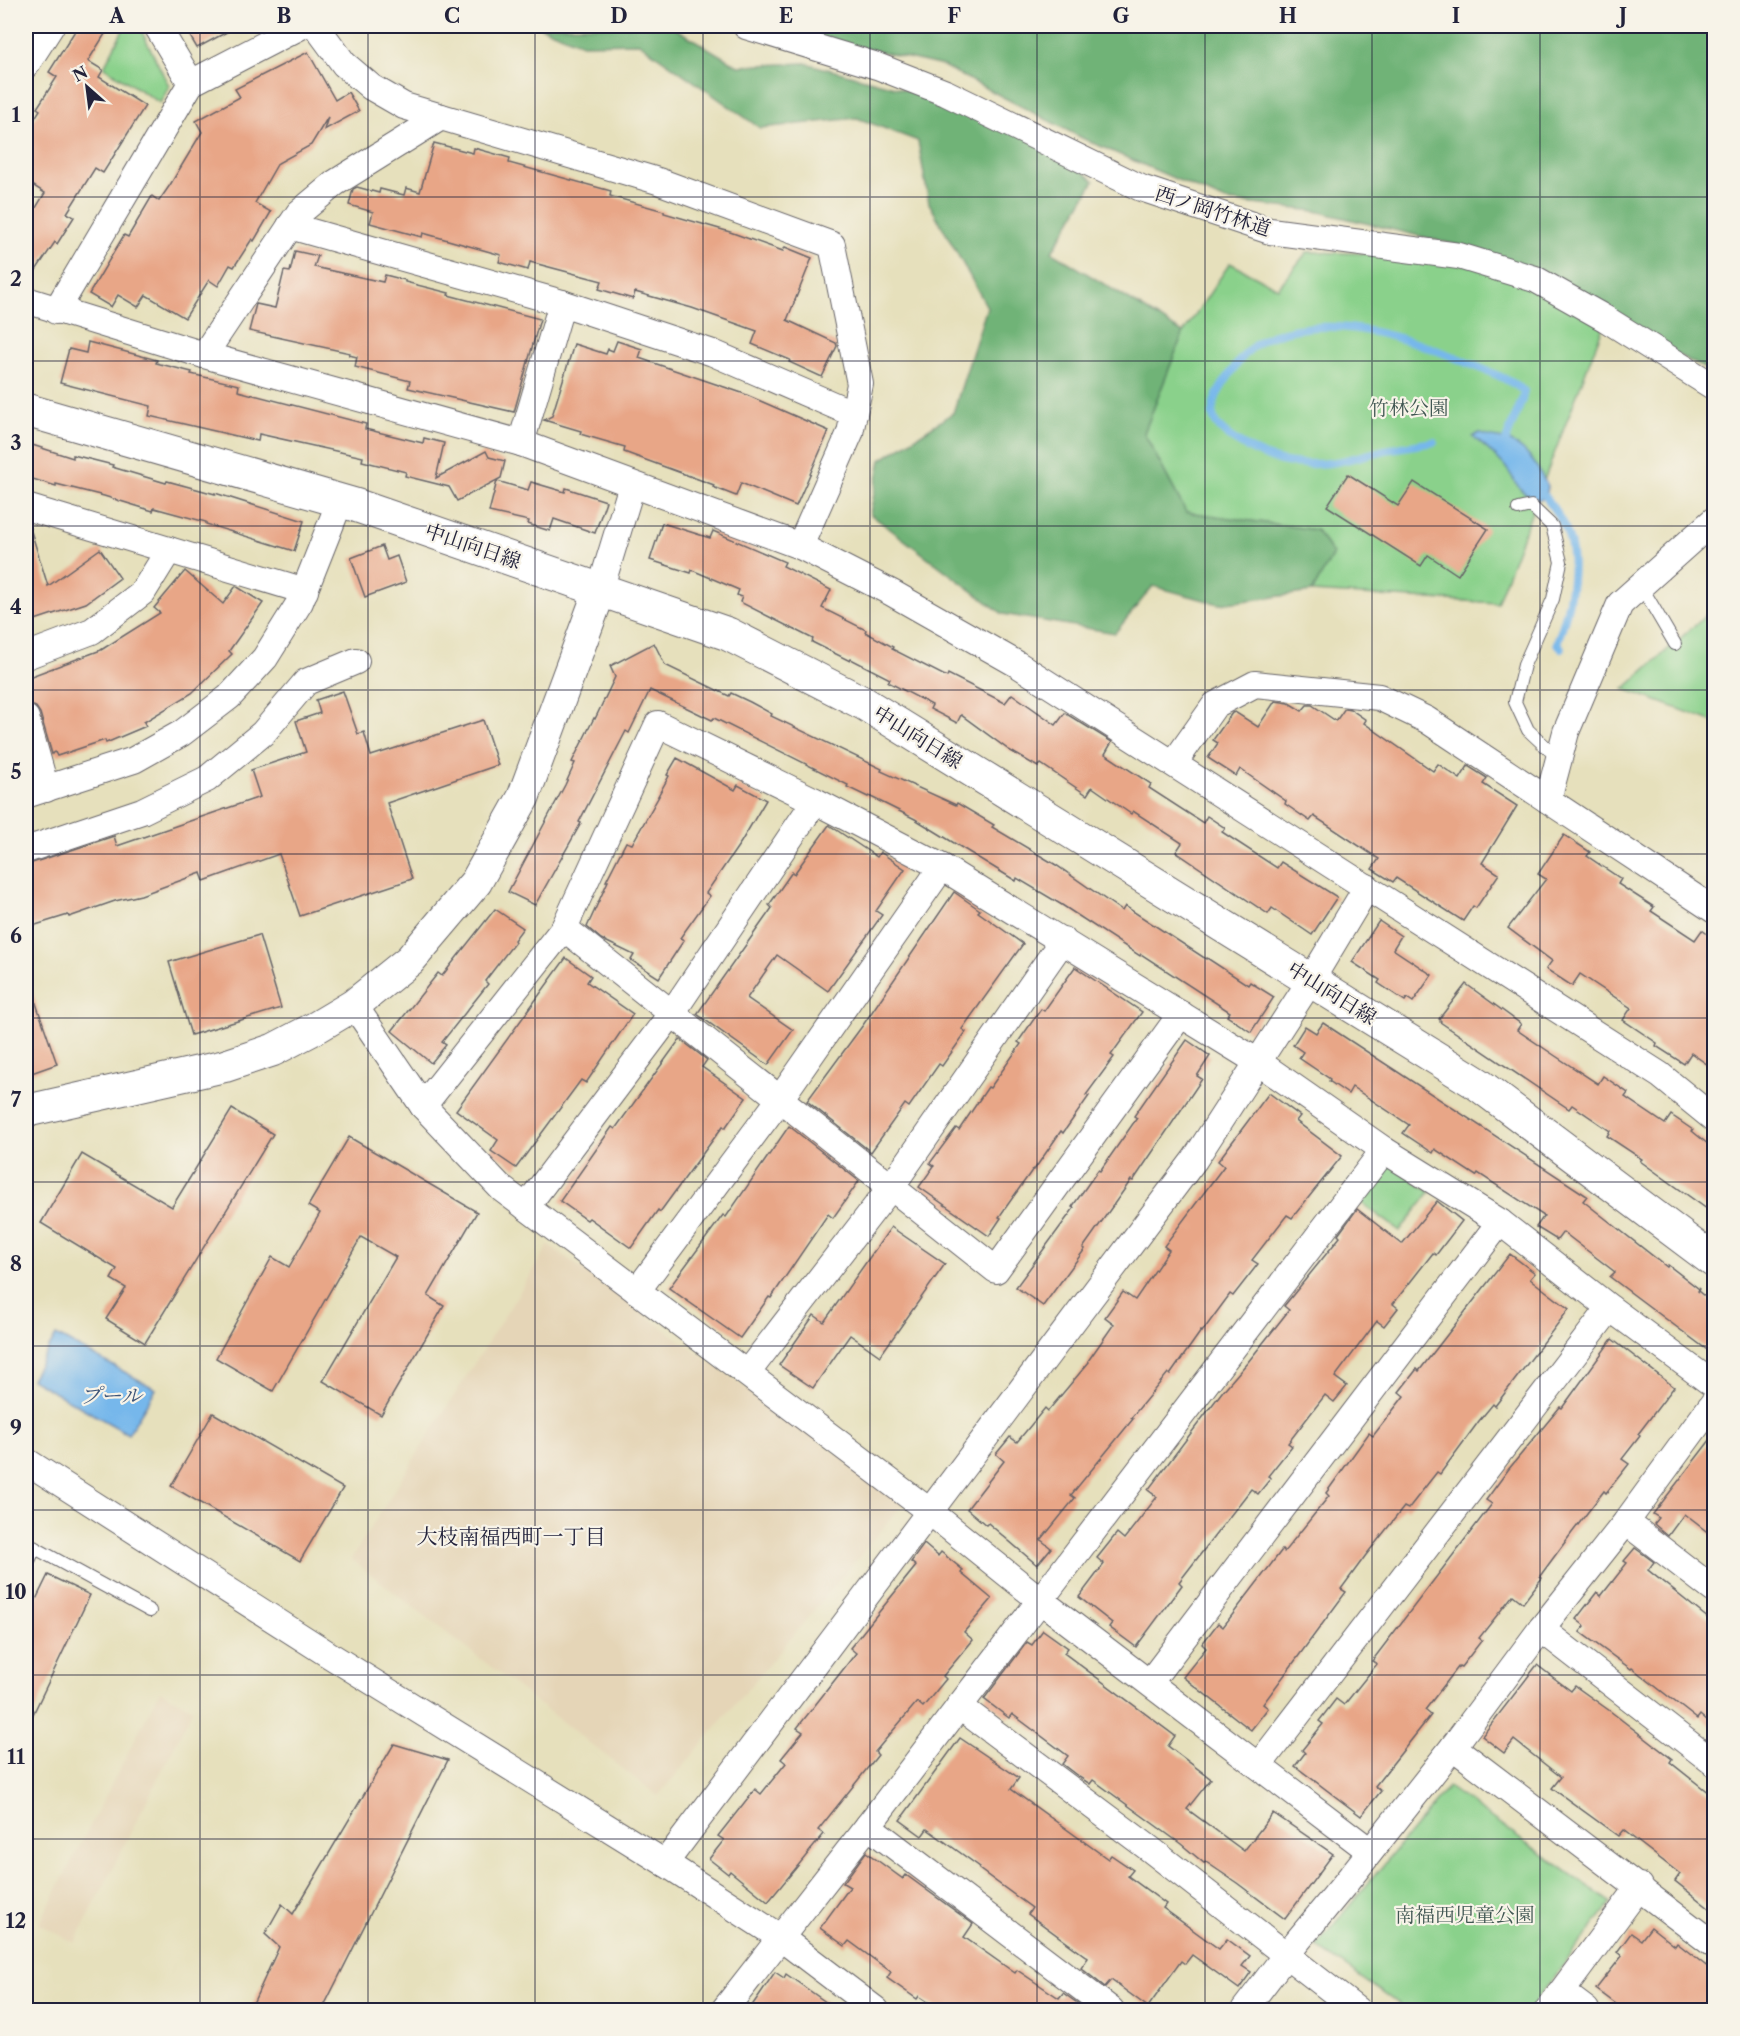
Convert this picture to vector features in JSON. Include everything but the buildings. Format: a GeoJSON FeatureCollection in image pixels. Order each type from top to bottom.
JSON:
{"type":"FeatureCollection","features":[{"type":"Feature","properties":{"kind":"main road","name":"中山向日線"},"geometry":{"type":"LineString","coordinates":[[26,411],[340,501],[728,634],[865,704],[1478,1084],[1714,1261]]}},
{"type":"Feature","properties":{"kind":"street"},"geometry":{"type":"LineString","coordinates":[[26,65],[51,26]]}},
{"type":"Feature","properties":{"kind":"street"},"geometry":{"type":"LineString","coordinates":[[157,26],[191,83]]}},
{"type":"Feature","properties":{"kind":"street"},"geometry":{"type":"LineString","coordinates":[[56,311],[191,83],[301,26]]}},
{"type":"Feature","properties":{"kind":"street"},"geometry":{"type":"LineString","coordinates":[[316,26],[344,64],[372,87],[404,106],[658,181],[832,244],[860,384],[850,433],[800,546]]}},
{"type":"Feature","properties":{"kind":"street","name":"西ノ岡竹林道"},"geometry":{"type":"LineString","coordinates":[[746,26],[877,66],[946,93],[1141,188],[1270,231],[1460,256],[1535,279],[1714,387]]}},
{"type":"Feature","properties":{"kind":"street"},"geometry":{"type":"LineString","coordinates":[[204,355],[299,213],[335,183],[441,117]]}},
{"type":"Feature","properties":{"kind":"street"},"geometry":{"type":"LineString","coordinates":[[290,226],[562,303],[713,353],[854,414]]}},
{"type":"Feature","properties":{"kind":"street"},"geometry":{"type":"LineString","coordinates":[[26,300],[204,355],[521,443],[800,546],[892,593],[1017,664],[1660,1075],[1714,1119]]}},
{"type":"Feature","properties":{"kind":"street"},"geometry":{"type":"LineString","coordinates":[[521,443],[562,303]]}},
{"type":"Feature","properties":{"kind":"street"},"geometry":{"type":"LineString","coordinates":[[26,1111],[225,1066],[273,1050],[354,1005],[410,960],[476,882],[523,798],[600,590],[632,485]]}},
{"type":"Feature","properties":{"kind":"street"},"geometry":{"type":"LineString","coordinates":[[26,718],[36,792],[134,760],[182,733],[228,697],[265,658],[300,602],[340,501]]}},
{"type":"Feature","properties":{"kind":"street"},"geometry":{"type":"LineString","coordinates":[[26,507],[305,591]]}},
{"type":"Feature","properties":{"kind":"street"},"geometry":{"type":"LineString","coordinates":[[1548,800],[1566,732],[1620,604],[1714,520]]}},
{"type":"Feature","properties":{"kind":"street"},"geometry":{"type":"LineString","coordinates":[[26,656],[92,631],[144,592],[169,550]]}},
{"type":"Feature","properties":{"kind":"street"},"geometry":{"type":"LineString","coordinates":[[26,850],[142,811],[207,779],[263,733],[306,682],[356,662]]}},
{"type":"Feature","properties":{"kind":"street"},"geometry":{"type":"LineString","coordinates":[[1174,763],[1215,705],[1255,684],[1379,697],[1427,720],[1714,910]]}},
{"type":"Feature","properties":{"kind":"street"},"geometry":{"type":"LineString","coordinates":[[423,1106],[564,928],[658,724],[815,801],[942,867],[1258,1062],[1384,1150],[1500,1222],[1714,1385]]}},
{"type":"Feature","properties":{"kind":"street"},"geometry":{"type":"LineString","coordinates":[[526,1207],[672,1013],[815,801]]}},
{"type":"Feature","properties":{"kind":"street"},"geometry":{"type":"LineString","coordinates":[[637,1291],[780,1099],[942,867]]}},
{"type":"Feature","properties":{"kind":"street"},"geometry":{"type":"LineString","coordinates":[[665,1863],[1195,1159],[1311,980],[1367,887]]}},
{"type":"Feature","properties":{"kind":"street"},"geometry":{"type":"LineString","coordinates":[[564,928],[996,1270],[1181,1014]]}},
{"type":"Feature","properties":{"kind":"street"},"geometry":{"type":"LineString","coordinates":[[747,1373],[891,1187],[1063,940]]}},
{"type":"Feature","properties":{"kind":"street"},"geometry":{"type":"LineString","coordinates":[[354,1005],[423,1106],[502,1189],[929,1511],[1040,1600],[1370,1851]]}},
{"type":"Feature","properties":{"kind":"street"},"geometry":{"type":"LineString","coordinates":[[724,2010],[868,1826],[1384,1150]]}},
{"type":"Feature","properties":{"kind":"street"},"geometry":{"type":"LineString","coordinates":[[1150,1682],[1500,1222]]}},
{"type":"Feature","properties":{"kind":"street"},"geometry":{"type":"LineString","coordinates":[[1259,1765],[1610,1308]]}},
{"type":"Feature","properties":{"kind":"street"},"geometry":{"type":"LineString","coordinates":[[1244,2010],[1453,1747],[1541,1629],[1626,1522],[1714,1402]]}},
{"type":"Feature","properties":{"kind":"street"},"geometry":{"type":"LineString","coordinates":[[26,1461],[331,1656],[665,1863],[781,1938],[876,2010]]}},
{"type":"Feature","properties":{"kind":"street"},"geometry":{"type":"LineString","coordinates":[[1626,1522],[1714,1590]]}},
{"type":"Feature","properties":{"kind":"street"},"geometry":{"type":"LineString","coordinates":[[1541,1629],[1714,1763]]}},
{"type":"Feature","properties":{"kind":"street"},"geometry":{"type":"LineString","coordinates":[[959,1706],[1150,1849],[1357,2010]]}},
{"type":"Feature","properties":{"kind":"street"},"geometry":{"type":"LineString","coordinates":[[1453,1747],[1640,1886],[1714,1945]]}},
{"type":"Feature","properties":{"kind":"street"},"geometry":{"type":"LineString","coordinates":[[868,1826],[1111,2010]]}},
{"type":"Feature","properties":{"kind":"street"},"geometry":{"type":"LineString","coordinates":[[1586,2010],[1555,2001],[1640,1886]]}},
{"type":"Feature","properties":{"kind":"lane"},"geometry":{"type":"LineString","coordinates":[[1518,509],[1531,506],[1552,526],[1562,562],[1553,599],[1524,665],[1515,702],[1528,730],[1559,759]]}},
{"type":"Feature","properties":{"kind":"lane"},"geometry":{"type":"LineString","coordinates":[[1641,586],[1675,644]]}},
{"type":"Feature","properties":{"kind":"lane"},"geometry":{"type":"LineString","coordinates":[[26,1567],[30,1545],[150,1611]]}},
{"type":"Feature","properties":{"kind":"shaded area"},"geometry":{"type":"Polygon","coordinates":[[[549,1245],[904,1503],[658,1796],[351,1559],[549,1245]]]}},
{"type":"Feature","properties":{"kind":"shaded area"},"geometry":{"type":"Polygon","coordinates":[[[160,1691],[193,1709],[75,1943],[39,1924],[160,1691]]]}},
{"type":"Feature","properties":{"kind":"green space"},"geometry":{"type":"Polygon","coordinates":[[[125,26],[139,26],[169,86],[160,103],[104,67],[125,26]]]}},
{"type":"Feature","properties":{"kind":"green space"},"geometry":{"type":"Polygon","coordinates":[[[538,26],[671,26],[738,66],[805,63],[943,100],[1044,140],[1094,181],[1052,252],[1183,333],[1144,433],[1186,512],[1316,530],[1333,554],[1312,592],[1219,604],[1153,586],[1115,633],[1003,614],[870,514],[881,460],[953,413],[987,307],[929,203],[918,141],[857,118],[760,128],[639,43],[582,44],[538,26]]]}},
{"type":"Feature","properties":{"kind":"green space"},"geometry":{"type":"Polygon","coordinates":[[[795,26],[1714,26],[1714,373],[1461,246],[1315,211],[1226,201],[1084,139],[943,66],[794,32],[795,26]]]}},
{"type":"Feature","properties":{"kind":"green space","name":"竹林公園"},"geometry":{"type":"Polygon","coordinates":[[[1307,252],[1459,256],[1606,319],[1497,603],[1312,592],[1333,554],[1316,530],[1186,512],[1144,433],[1183,333],[1230,263],[1278,288],[1307,252]]]}},
{"type":"Feature","properties":{"kind":"green space"},"geometry":{"type":"Polygon","coordinates":[[[1714,608],[1714,722],[1624,689],[1714,608]]]}},
{"type":"Feature","properties":{"kind":"green space"},"geometry":{"type":"Polygon","coordinates":[[[1385,1161],[1430,1192],[1400,1231],[1356,1199],[1385,1161]]]}},
{"type":"Feature","properties":{"kind":"green space","name":"南福西児童公園"},"geometry":{"type":"Polygon","coordinates":[[[1448,1787],[1611,1903],[1529,2010],[1407,2010],[1316,1946],[1448,1787]]]}},
{"type":"Feature","properties":{"kind":"water"},"geometry":{"type":"Polygon","coordinates":[[[1479,433],[1511,442],[1525,452],[1548,487],[1546,497],[1540,500],[1521,490],[1503,464],[1473,437],[1479,433]]]}},
{"type":"Feature","properties":{"kind":"water","name":"プール"},"geometry":{"type":"Polygon","coordinates":[[[56,1335],[156,1389],[128,1434],[31,1379],[56,1335]]]}},
{"type":"Feature","properties":{"kind":"waterway"},"geometry":{"type":"LineString","coordinates":[[1434,442],[1385,450],[1331,463],[1288,462],[1257,452],[1229,436],[1215,422],[1213,409],[1215,399],[1238,363],[1263,340],[1294,330],[1320,327],[1347,328],[1374,332],[1427,347],[1494,374],[1524,391],[1506,440]]}},
{"type":"Feature","properties":{"kind":"waterway"},"geometry":{"type":"LineString","coordinates":[[1546,497],[1565,528],[1571,545],[1571,588],[1557,643],[1561,648]]}},
{"type":"Feature","properties":{"kind":"district","name":"大枝南福西町一丁目"},"geometry":{"type":"Point","coordinates":[511,1536]}}]}
